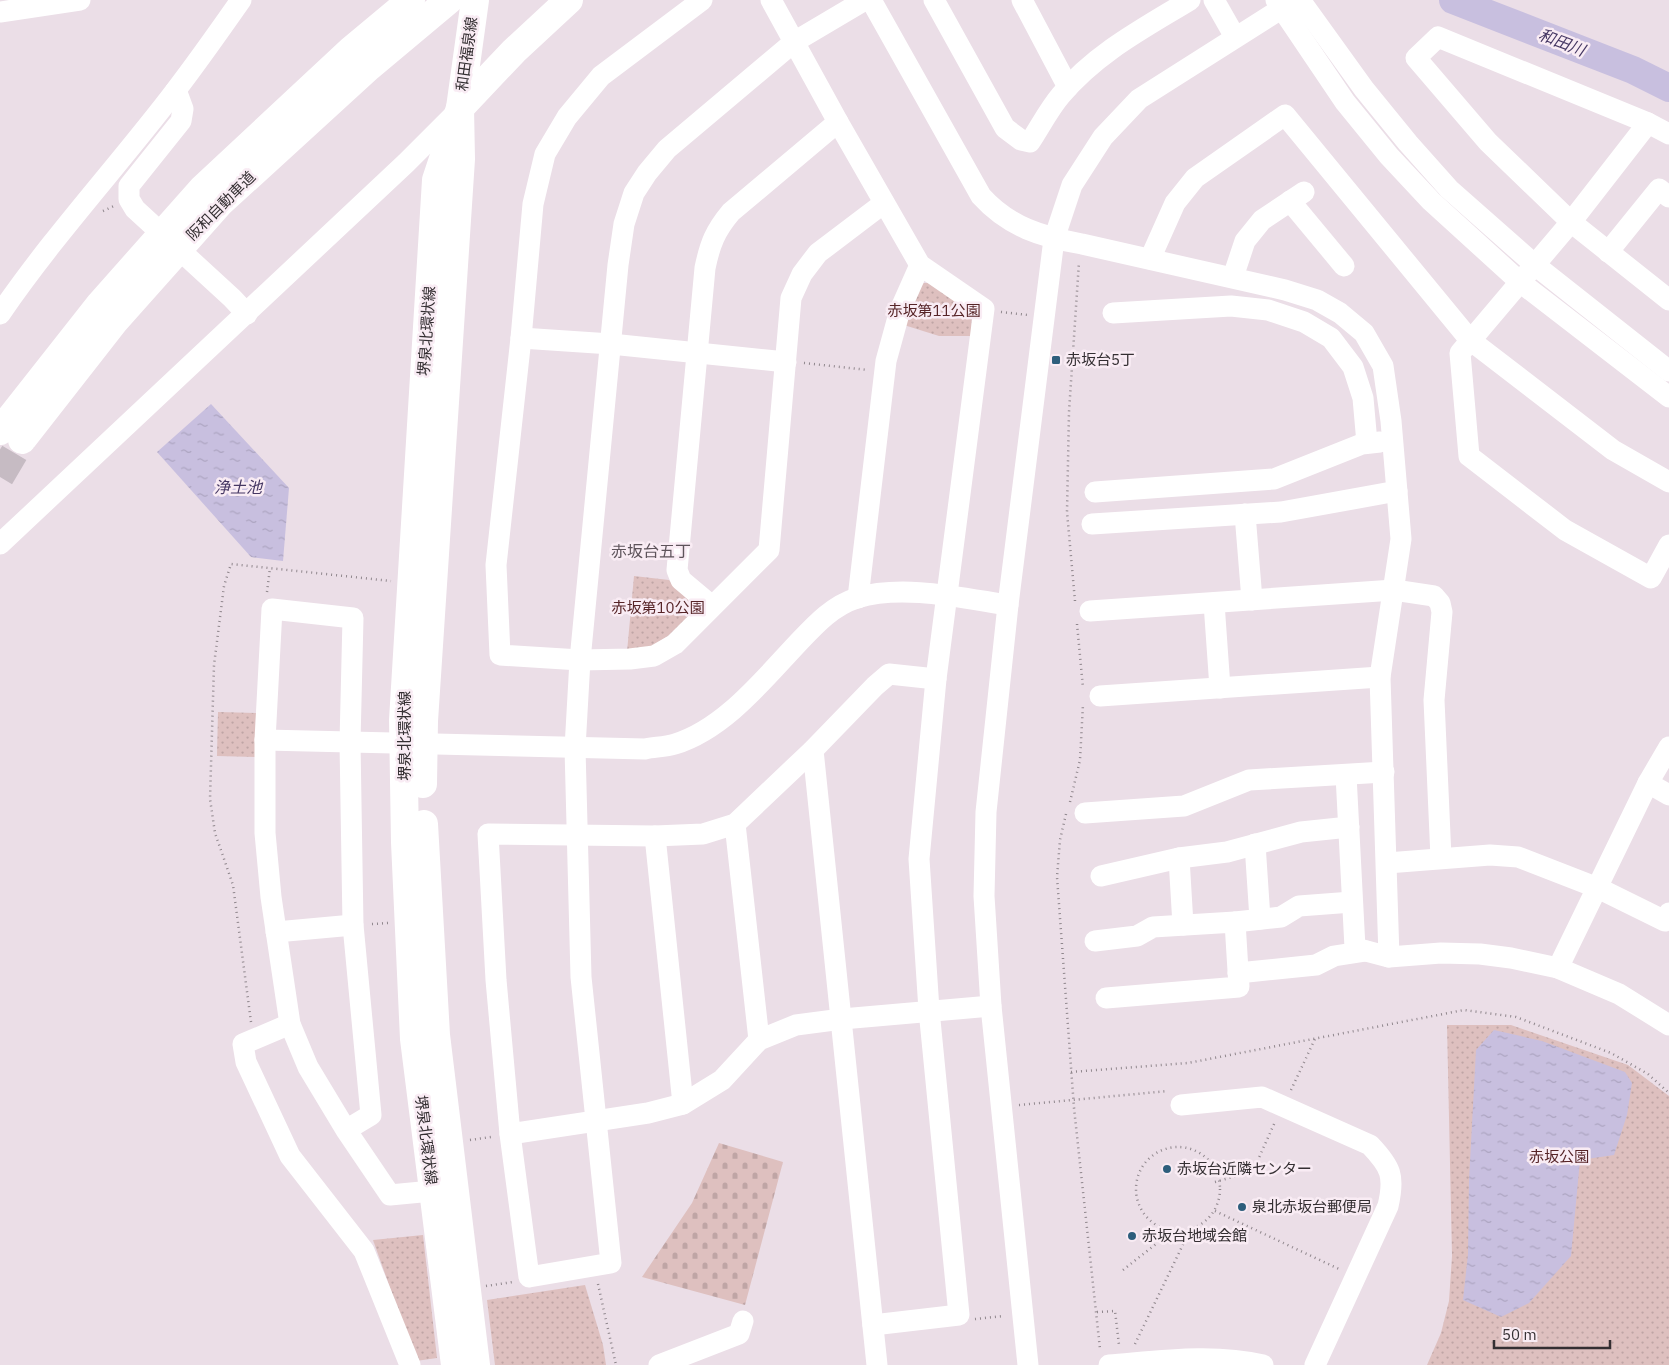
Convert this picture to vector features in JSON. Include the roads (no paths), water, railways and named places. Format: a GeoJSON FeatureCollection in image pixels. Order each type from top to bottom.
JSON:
{"type":"FeatureCollection","features":[{"type":"Feature","properties":{"kind":"main road","name":"阪和自動車道"},"geometry":{"type":"LineString","coordinates":[[11,436],[100,304],[202,190],[351,50],[411,0]]}},
{"type":"Feature","properties":{"kind":"main road"},"geometry":{"type":"LineString","coordinates":[[460,108],[514,51],[570,0]]}},
{"type":"Feature","properties":{"kind":"main road","name":"阪和自動車道"},"geometry":{"type":"LineString","coordinates":[[11,436],[220,203],[370,66],[466,2]]}},
{"type":"Feature","properties":{"kind":"main road","name":"和田福泉線"},"geometry":{"type":"LineString","coordinates":[[460,108],[466,2]]}},
{"type":"Feature","properties":{"kind":"main road","name":"堺泉北環状線"},"geometry":{"type":"LineString","coordinates":[[455,1365],[414,1039],[405,842],[461,159],[460,108]]}},
{"type":"Feature","properties":{"kind":"main road","name":"堺泉北環状線"},"geometry":{"type":"LineString","coordinates":[[413,744],[424,841],[436,1036],[476,1365]]}},
{"type":"Feature","properties":{"kind":"street"},"geometry":{"type":"LineString","coordinates":[[0,12],[80,0]]}},
{"type":"Feature","properties":{"kind":"street"},"geometry":{"type":"LineString","coordinates":[[0,314],[23,280],[76,212],[176,90],[241,0]]}},
{"type":"Feature","properties":{"kind":"street"},"geometry":{"type":"LineString","coordinates":[[702,0],[601,76],[567,117],[545,154],[533,204],[521,338],[496,566],[500,655],[580,660],[630,660],[654,656],[675,644],[769,550],[791,298],[802,274],[818,253],[884,203]]}},
{"type":"Feature","properties":{"kind":"street"},"geometry":{"type":"LineString","coordinates":[[771,0],[920,265],[984,309],[936,679],[919,859],[930,1010],[959,1315],[873,1325]]}},
{"type":"Feature","properties":{"kind":"street"},"geometry":{"type":"LineString","coordinates":[[865,0],[794,42],[667,149],[647,173],[634,193],[624,224],[580,660],[575,748],[577,835],[582,977],[611,1263],[528,1277],[510,1134],[496,980],[488,834],[577,835],[655,836],[704,834],[735,824],[889,674],[936,679]]}},
{"type":"Feature","properties":{"kind":"street"},"geometry":{"type":"LineString","coordinates":[[871,0],[981,196],[992,208],[1017,225],[1054,239],[1285,290],[1317,300],[1340,313],[1364,333],[1383,366],[1401,539],[1380,677],[1389,957]]}},
{"type":"Feature","properties":{"kind":"street"},"geometry":{"type":"LineString","coordinates":[[934,0],[1005,128],[1022,140],[1030,142],[1060,96],[1092,64],[1110,49],[1190,0]]}},
{"type":"Feature","properties":{"kind":"street"},"geometry":{"type":"LineString","coordinates":[[1022,0],[1068,87]]}},
{"type":"Feature","properties":{"kind":"street"},"geometry":{"type":"LineString","coordinates":[[1214,0],[1235,37]]}},
{"type":"Feature","properties":{"kind":"street"},"geometry":{"type":"LineString","coordinates":[[1300,0],[1364,89],[1449,189],[1535,265],[1669,371]]}},
{"type":"Feature","properties":{"kind":"street"},"geometry":{"type":"LineString","coordinates":[[1028,1365],[991,1006],[984,896],[986,812],[1008,605],[1054,239],[1072,185],[1102,137],[1139,99],[1284,3],[1346,102],[1389,156],[1431,201],[1520,282],[1669,397]]}},
{"type":"Feature","properties":{"kind":"street"},"geometry":{"type":"LineString","coordinates":[[1669,134],[1648,123],[1438,37],[1416,58],[1488,142],[1571,222],[1669,300]]}},
{"type":"Feature","properties":{"kind":"street"},"geometry":{"type":"LineString","coordinates":[[176,90],[183,110],[181,121],[129,186],[129,200],[135,209],[232,298],[246,314]]}},
{"type":"Feature","properties":{"kind":"street"},"geometry":{"type":"LineString","coordinates":[[0,544],[406,163],[460,108]]}},
{"type":"Feature","properties":{"kind":"street"},"geometry":{"type":"LineString","coordinates":[[1150,259],[1175,203],[1195,178],[1285,115],[1470,340],[1613,450],[1669,482]]}},
{"type":"Feature","properties":{"kind":"street"},"geometry":{"type":"LineString","coordinates":[[712,606],[680,580],[677,570],[705,268],[709,248],[720,226],[731,212],[838,122]]}},
{"type":"Feature","properties":{"kind":"street"},"geometry":{"type":"LineString","coordinates":[[1648,123],[1571,222],[1460,353],[1469,456],[1565,530],[1651,578],[1669,545]]}},
{"type":"Feature","properties":{"kind":"street"},"geometry":{"type":"LineString","coordinates":[[1608,252],[1659,189],[1669,197]]}},
{"type":"Feature","properties":{"kind":"street"},"geometry":{"type":"LineString","coordinates":[[1233,278],[1245,241],[1262,220],[1297,197],[1344,266]]}},
{"type":"Feature","properties":{"kind":"street"},"geometry":{"type":"LineString","coordinates":[[858,598],[884,372],[900,310],[920,265]]}},
{"type":"Feature","properties":{"kind":"street"},"geometry":{"type":"LineString","coordinates":[[1113,313],[1231,306],[1268,310],[1304,322],[1331,338],[1353,368],[1363,398],[1367,444]]}},
{"type":"Feature","properties":{"kind":"street"},"geometry":{"type":"LineString","coordinates":[[521,338],[611,344],[786,362]]}},
{"type":"Feature","properties":{"kind":"street"},"geometry":{"type":"LineString","coordinates":[[1095,492],[1274,478],[1362,444],[1392,441]]}},
{"type":"Feature","properties":{"kind":"street"},"geometry":{"type":"LineString","coordinates":[[1092,524],[1281,512],[1397,491]]}},
{"type":"Feature","properties":{"kind":"street"},"geometry":{"type":"LineString","coordinates":[[1245,514],[1252,600]]}},
{"type":"Feature","properties":{"kind":"street"},"geometry":{"type":"LineString","coordinates":[[1081,611],[1394,590],[1434,596],[1440,603],[1442,612],[1434,700],[1441,858]]}},
{"type":"Feature","properties":{"kind":"street"},"geometry":{"type":"LineString","coordinates":[[265,740],[644,749],[675,744],[709,727],[745,698],[821,619],[842,604],[858,598],[888,592],[948,595],[1008,605]]}},
{"type":"Feature","properties":{"kind":"street"},"geometry":{"type":"LineString","coordinates":[[1214,603],[1220,688]]}},
{"type":"Feature","properties":{"kind":"street"},"geometry":{"type":"LineString","coordinates":[[346,1130],[371,1115],[353,925],[350,742],[353,618],[272,609],[265,740],[265,833],[276,932],[290,1024],[308,1067],[346,1130],[390,1195],[432,1191]]}},
{"type":"Feature","properties":{"kind":"street"},"geometry":{"type":"LineString","coordinates":[[1089,696],[1380,677]]}},
{"type":"Feature","properties":{"kind":"street"},"geometry":{"type":"LineString","coordinates":[[1558,968],[1648,783],[1669,747]]}},
{"type":"Feature","properties":{"kind":"street"},"geometry":{"type":"LineString","coordinates":[[813,750],[877,1365]]}},
{"type":"Feature","properties":{"kind":"street"},"geometry":{"type":"LineString","coordinates":[[1074,810],[1184,806],[1249,780],[1384,772]]}},
{"type":"Feature","properties":{"kind":"street"},"geometry":{"type":"LineString","coordinates":[[1346,774],[1355,948],[1389,957],[1441,953],[1480,954],[1511,958],[1558,968],[1619,994],[1669,1024]]}},
{"type":"Feature","properties":{"kind":"street"},"geometry":{"type":"LineString","coordinates":[[1648,783],[1669,795]]}},
{"type":"Feature","properties":{"kind":"street"},"geometry":{"type":"LineString","coordinates":[[735,824],[759,1040]]}},
{"type":"Feature","properties":{"kind":"street"},"geometry":{"type":"LineString","coordinates":[[1101,876],[1179,858],[1227,852],[1301,832],[1349,827]]}},
{"type":"Feature","properties":{"kind":"street"},"geometry":{"type":"LineString","coordinates":[[655,836],[683,1104]]}},
{"type":"Feature","properties":{"kind":"street"},"geometry":{"type":"LineString","coordinates":[[1255,844],[1260,919]]}},
{"type":"Feature","properties":{"kind":"street"},"geometry":{"type":"LineString","coordinates":[[1387,863],[1490,855],[1518,857],[1598,888],[1665,921],[1669,913]]}},
{"type":"Feature","properties":{"kind":"street"},"geometry":{"type":"LineString","coordinates":[[1179,858],[1183,925]]}},
{"type":"Feature","properties":{"kind":"street"},"geometry":{"type":"LineString","coordinates":[[1095,940],[1138,936],[1153,927],[1281,917],[1299,906],[1352,902]]}},
{"type":"Feature","properties":{"kind":"street"},"geometry":{"type":"LineString","coordinates":[[1106,998],[1239,986],[1235,922]]}},
{"type":"Feature","properties":{"kind":"street"},"geometry":{"type":"LineString","coordinates":[[276,932],[353,925]]}},
{"type":"Feature","properties":{"kind":"street"},"geometry":{"type":"LineString","coordinates":[[1238,973],[1316,965],[1334,956],[1366,951]]}},
{"type":"Feature","properties":{"kind":"street"},"geometry":{"type":"LineString","coordinates":[[510,1134],[648,1113],[683,1104],[722,1080],[759,1040],[796,1026],[842,1019],[991,1006]]}},
{"type":"Feature","properties":{"kind":"street"},"geometry":{"type":"LineString","coordinates":[[290,1024],[243,1044],[246,1062],[290,1156],[364,1251],[410,1365]]}},
{"type":"Feature","properties":{"kind":"street"},"geometry":{"type":"LineString","coordinates":[[1177,1098],[1262,1097],[1370,1146],[1383,1158],[1390,1172],[1392,1188],[1388,1206],[1315,1365]]}},
{"type":"Feature","properties":{"kind":"street"},"geometry":{"type":"LineString","coordinates":[[660,1365],[739,1334],[743,1321]]}},
{"type":"Feature","properties":{"kind":"street"},"geometry":{"type":"LineString","coordinates":[[1110,1357],[1193,1359],[1262,1365]]}},
{"type":"Feature","properties":{"kind":"water","name":"浄土池"},"geometry":{"type":"Polygon","coordinates":[[[211,404],[289,488],[283,561],[251,557],[157,452],[211,404]]]}},
{"type":"Feature","properties":{"kind":"water"},"geometry":{"type":"Polygon","coordinates":[[[1494,1030],[1542,1041],[1625,1072],[1632,1083],[1627,1115],[1614,1155],[1580,1160],[1571,1256],[1529,1303],[1501,1317],[1463,1300],[1468,1254],[1469,1180],[1476,1050],[1494,1030]]]}},
{"type":"Feature","properties":{"kind":"waterway","name":"和田川"},"geometry":{"type":"LineString","coordinates":[[1453,0],[1633,70],[1669,88]]}},
{"type":"Feature","properties":{"kind":"tunnel"},"geometry":{"type":"LineString","coordinates":[[0,477],[22,440]]}},
{"type":"Feature","properties":{"kind":"place","name":"赤坂台5丁"},"geometry":{"type":"Point","coordinates":[1056,360]}},
{"type":"Feature","properties":{"kind":"place","name":"赤坂台近隣センター"},"geometry":{"type":"Point","coordinates":[1167,1169]}},
{"type":"Feature","properties":{"kind":"place","name":"泉北赤坂台郵便局"},"geometry":{"type":"Point","coordinates":[1242,1207]}},
{"type":"Feature","properties":{"kind":"place","name":"赤坂台地域会館"},"geometry":{"type":"Point","coordinates":[1132,1236]}},
{"type":"Feature","properties":{"kind":"district","name":"赤坂台五丁"},"geometry":{"type":"Point","coordinates":[651,551]}},
{"type":"Feature","properties":{"kind":"park label","name":"赤坂第11公園"},"geometry":{"type":"Point","coordinates":[934,311]}},
{"type":"Feature","properties":{"kind":"park label","name":"赤坂第10公園"},"geometry":{"type":"Point","coordinates":[658,608]}},
{"type":"Feature","properties":{"kind":"park label","name":"赤坂公園"},"geometry":{"type":"Point","coordinates":[1559,1157]}}]}
